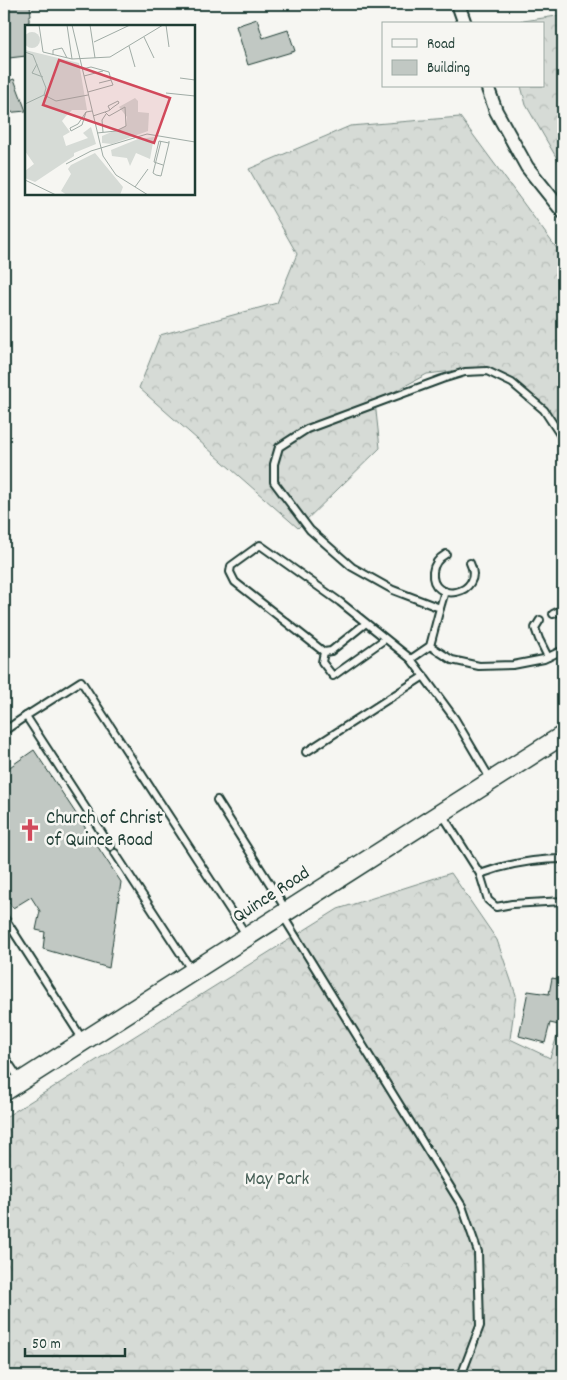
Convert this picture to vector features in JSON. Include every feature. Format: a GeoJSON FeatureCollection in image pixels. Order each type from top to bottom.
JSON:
{"type":"FeatureCollection","features":[{"type":"Feature","properties":{"kind":"main road","name":"Quince Road"},"geometry":{"type":"LineString","coordinates":[[4,1092],[563,735]]}},
{"type":"Feature","properties":{"kind":"street"},"geometry":{"type":"LineString","coordinates":[[458,4],[464,22]]}},
{"type":"Feature","properties":{"kind":"street"},"geometry":{"type":"LineString","coordinates":[[488,88],[496,111],[527,167],[563,212]]}},
{"type":"Feature","properties":{"kind":"lane"},"geometry":{"type":"LineString","coordinates":[[440,608],[393,590],[352,567],[310,530],[274,482],[274,464],[279,447],[307,429],[424,386],[465,372],[487,371],[512,383],[544,410],[563,439]]}},
{"type":"Feature","properties":{"kind":"lane"},"geometry":{"type":"LineString","coordinates":[[366,623],[331,651],[324,652],[235,582],[230,572],[231,566],[260,545],[340,602],[411,659],[455,719],[492,781]]}},
{"type":"Feature","properties":{"kind":"lane"},"geometry":{"type":"LineString","coordinates":[[446,554],[438,559],[433,570],[435,583],[445,591],[458,592],[469,585],[472,579],[470,563]]}},
{"type":"Feature","properties":{"kind":"lane"},"geometry":{"type":"LineString","coordinates":[[411,659],[430,646],[445,591]]}},
{"type":"Feature","properties":{"kind":"lane"},"geometry":{"type":"LineString","coordinates":[[553,614],[561,610],[563,611]]}},
{"type":"Feature","properties":{"kind":"lane"},"geometry":{"type":"LineString","coordinates":[[540,620],[535,628],[548,657]]}},
{"type":"Feature","properties":{"kind":"lane"},"geometry":{"type":"LineString","coordinates":[[324,652],[322,662],[333,676],[385,638]]}},
{"type":"Feature","properties":{"kind":"lane"},"geometry":{"type":"LineString","coordinates":[[430,646],[452,660],[479,666],[513,665],[548,657],[563,650]]}},
{"type":"Feature","properties":{"kind":"lane"},"geometry":{"type":"LineString","coordinates":[[306,752],[424,676]]}},
{"type":"Feature","properties":{"kind":"lane"},"geometry":{"type":"LineString","coordinates":[[4,731],[81,682],[248,937]]}},
{"type":"Feature","properties":{"kind":"lane"},"geometry":{"type":"LineString","coordinates":[[26,716],[193,972]]}},
{"type":"Feature","properties":{"kind":"lane"},"geometry":{"type":"LineString","coordinates":[[217,800],[462,1206],[478,1252],[480,1326],[461,1376]]}},
{"type":"Feature","properties":{"kind":"lane"},"geometry":{"type":"LineString","coordinates":[[442,813],[480,874],[488,900],[496,907],[512,904],[563,901]]}},
{"type":"Feature","properties":{"kind":"lane"},"geometry":{"type":"LineString","coordinates":[[480,874],[501,866],[544,859],[563,859]]}},
{"type":"Feature","properties":{"kind":"lane"},"geometry":{"type":"LineString","coordinates":[[4,917],[84,1041]]}},
{"type":"Feature","properties":{"kind":"lane"},"geometry":{"type":"LineString","coordinates":[[4,1056],[21,1081]]}},
{"type":"Feature","properties":{"kind":"green space"},"geometry":{"type":"Polygon","coordinates":[[[563,15],[563,169],[526,105],[522,88],[544,88],[544,22],[517,22],[563,15]]]}},
{"type":"Feature","properties":{"kind":"green space"},"geometry":{"type":"Polygon","coordinates":[[[460,117],[563,257],[563,433],[538,402],[486,372],[461,370],[427,374],[375,402],[380,448],[298,528],[139,388],[160,335],[277,303],[297,254],[249,169],[350,126],[460,117]]]}},
{"type":"Feature","properties":{"kind":"green space","name":"May Park"},"geometry":{"type":"Polygon","coordinates":[[[451,873],[497,940],[516,995],[510,1039],[550,1058],[557,1036],[563,1038],[563,1376],[4,1376],[4,1118],[338,909],[451,873]]]}},
{"type":"Feature","properties":{"kind":"building"},"geometry":{"type":"Polygon","coordinates":[[[4,4],[30,4],[31,16],[29,16],[28,25],[25,25],[25,56],[9,58],[8,46],[4,46],[4,4]]]}},
{"type":"Feature","properties":{"kind":"building"},"geometry":{"type":"Polygon","coordinates":[[[257,19],[263,38],[288,30],[295,51],[248,65],[236,26],[257,19]]]}},
{"type":"Feature","properties":{"kind":"building"},"geometry":{"type":"Polygon","coordinates":[[[14,79],[25,111],[4,113],[4,83],[14,79]]]}},
{"type":"Feature","properties":{"kind":"building"},"geometry":{"type":"Polygon","coordinates":[[[34,750],[121,882],[109,968],[43,949],[45,932],[36,930],[40,911],[31,897],[13,908],[4,895],[4,771],[34,750]]]}},
{"type":"Feature","properties":{"kind":"building"},"geometry":{"type":"Polygon","coordinates":[[[552,978],[563,980],[563,1026],[550,1023],[545,1043],[519,1036],[528,991],[549,994],[552,978]]]}},
{"type":"Feature","properties":{"kind":"place","name":"Church of Christ of Quince Road"},"geometry":{"type":"Point","coordinates":[30,830]}}]}
